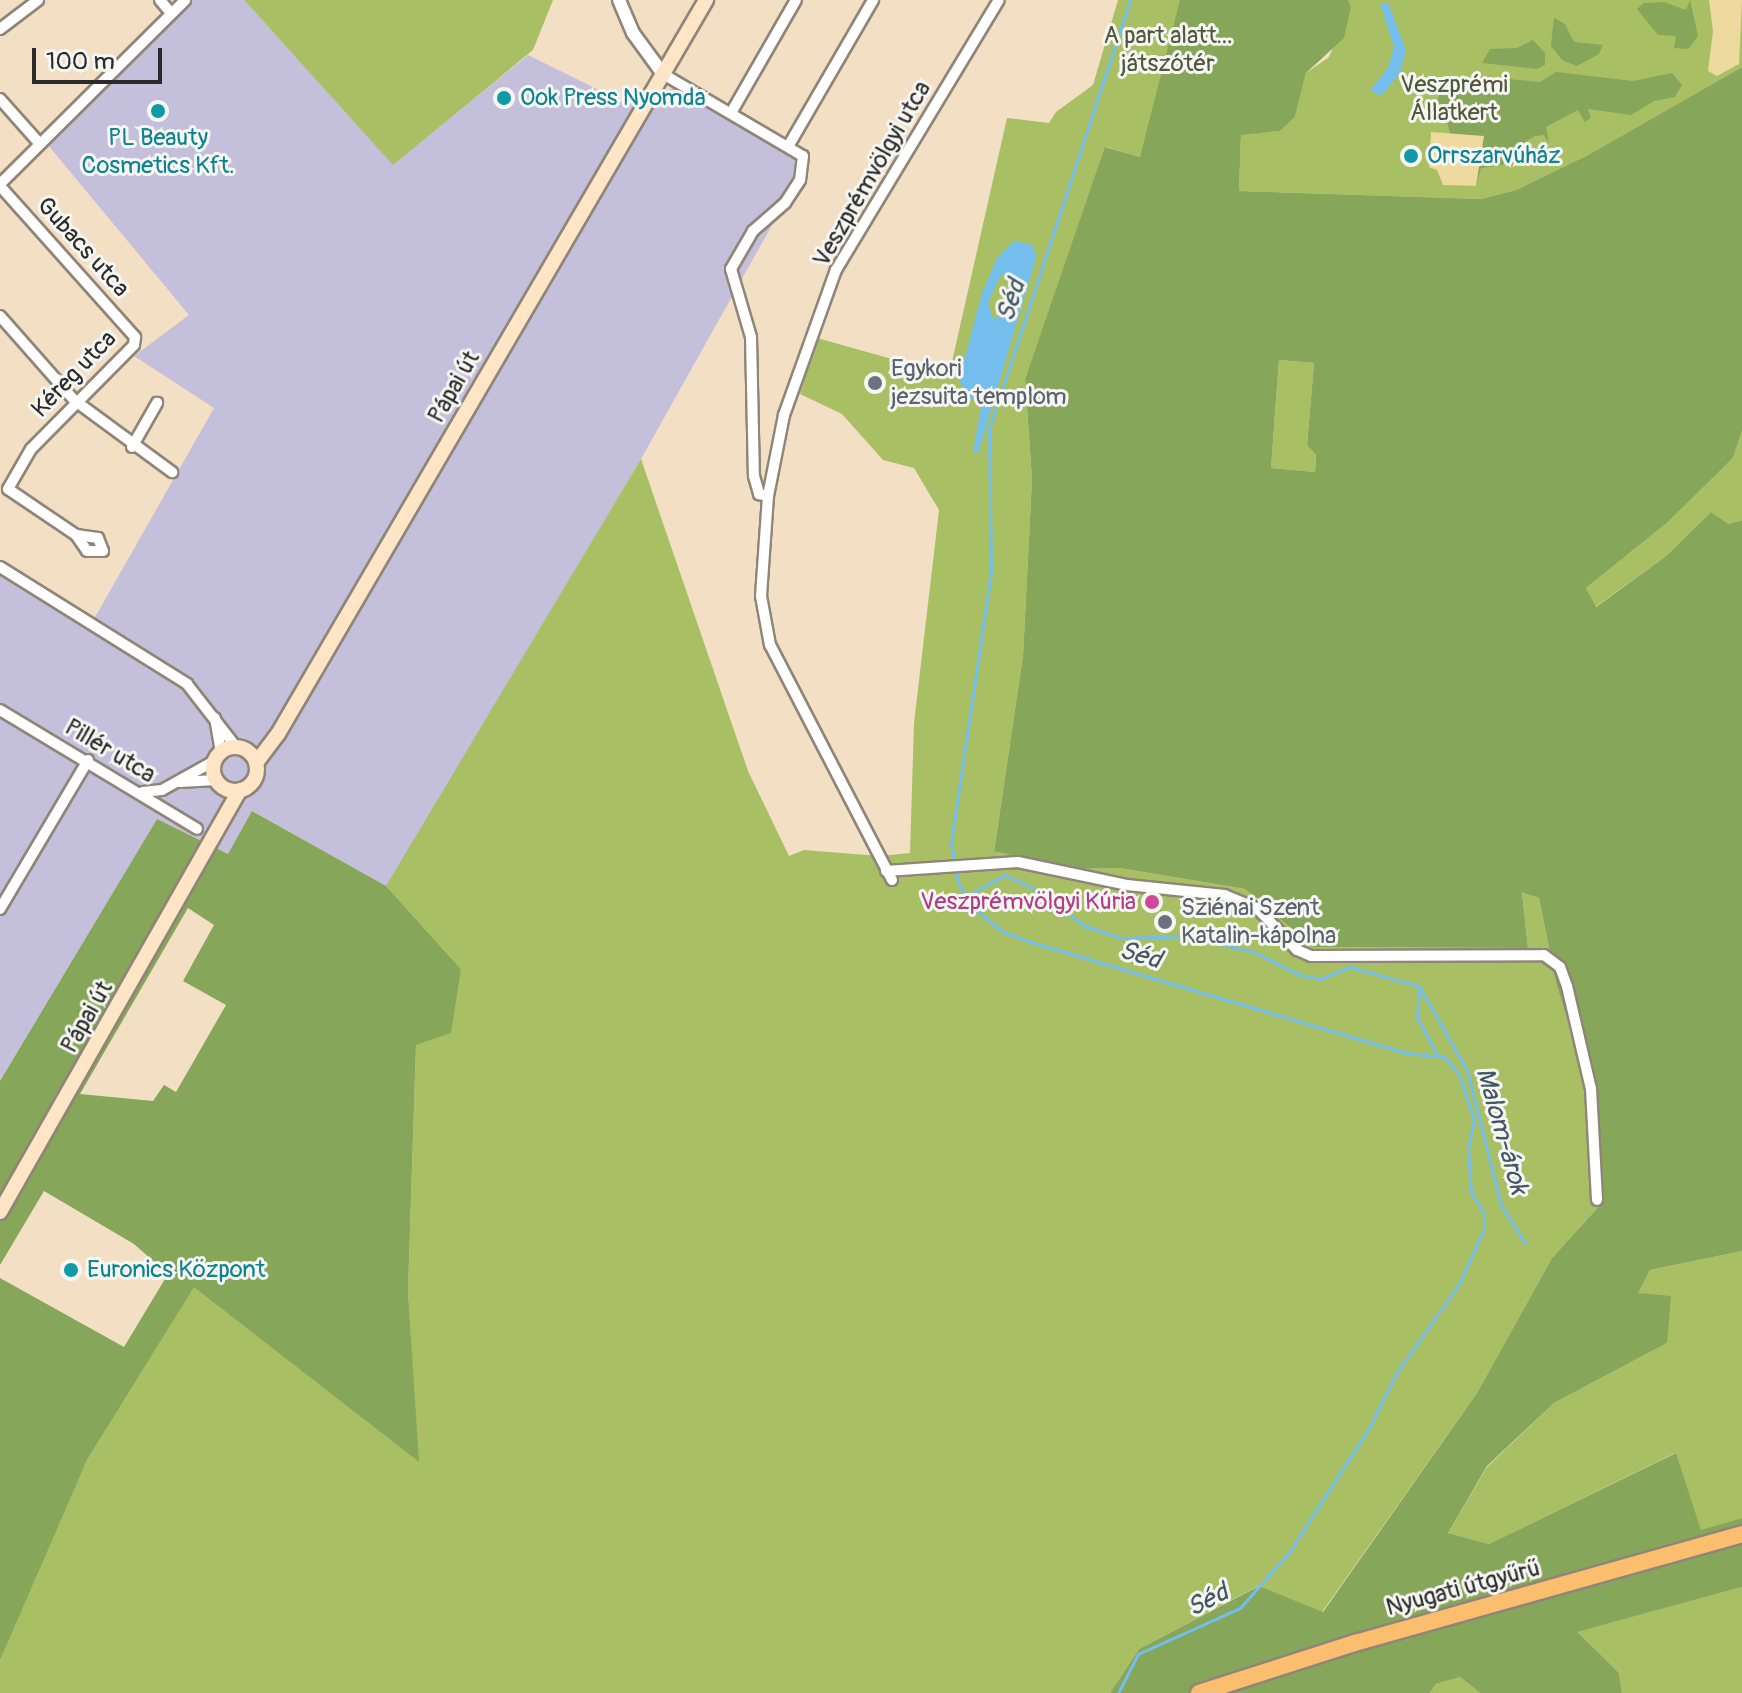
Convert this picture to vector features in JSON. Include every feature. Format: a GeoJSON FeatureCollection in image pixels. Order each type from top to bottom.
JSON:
{"type":"FeatureCollection","features":[{"type":"Feature","properties":{"kind":"main road","name":"Pápai út"},"geometry":{"type":"LineString","coordinates":[[0,1212],[213,843],[240,790],[254,778],[256,763],[285,722],[706,0]]}},
{"type":"Feature","properties":{"kind":"main road","name":"Pápai út"},"geometry":{"type":"LineString","coordinates":[[213,843],[218,783],[229,752],[285,722]]}},
{"type":"Feature","properties":{"kind":"main road"},"geometry":{"type":"LineString","coordinates":[[229,752],[256,763]]}},
{"type":"Feature","properties":{"kind":"main road"},"geometry":{"type":"LineString","coordinates":[[218,783],[240,790]]}},
{"type":"Feature","properties":{"kind":"main road","name":"Nyugati útgyűrű"},"geometry":{"type":"LineString","coordinates":[[1199,1693],[1241,1686],[1742,1534]]}},
{"type":"Feature","properties":{"kind":"street"},"geometry":{"type":"LineString","coordinates":[[0,29],[38,0]]}},
{"type":"Feature","properties":{"kind":"street"},"geometry":{"type":"LineString","coordinates":[[160,0],[171,13]]}},
{"type":"Feature","properties":{"kind":"street"},"geometry":{"type":"LineString","coordinates":[[0,185],[185,0]]}},
{"type":"Feature","properties":{"kind":"street"},"geometry":{"type":"LineString","coordinates":[[619,0],[633,33],[663,74],[789,145],[803,156],[800,180],[785,203],[753,231],[731,269],[751,337],[754,476],[759,494],[768,496]]}},
{"type":"Feature","properties":{"kind":"street"},"geometry":{"type":"LineString","coordinates":[[731,113],[796,0]]}},
{"type":"Feature","properties":{"kind":"street"},"geometry":{"type":"LineString","coordinates":[[789,145],[873,0]]}},
{"type":"Feature","properties":{"kind":"street","name":"Veszprémvölgyi utca"},"geometry":{"type":"LineString","coordinates":[[999,0],[836,270],[786,407],[768,496],[761,596],[770,645],[889,876],[949,867],[1018,862],[1127,885],[1224,895],[1257,908],[1297,950],[1311,956],[1544,955],[1560,967],[1567,986],[1587,1073],[1593,1110],[1597,1200]]}},
{"type":"Feature","properties":{"kind":"street"},"geometry":{"type":"LineString","coordinates":[[0,99],[40,144]]}},
{"type":"Feature","properties":{"kind":"street","name":"Gubacs utca"},"geometry":{"type":"LineString","coordinates":[[0,185],[135,337]]}},
{"type":"Feature","properties":{"kind":"street"},"geometry":{"type":"LineString","coordinates":[[0,316],[74,400],[132,447],[172,472]]}},
{"type":"Feature","properties":{"kind":"street","name":"Kéreg utca"},"geometry":{"type":"LineString","coordinates":[[76,535],[8,489],[31,449],[74,400],[134,345],[135,337]]}},
{"type":"Feature","properties":{"kind":"street"},"geometry":{"type":"LineString","coordinates":[[132,447],[157,403]]}},
{"type":"Feature","properties":{"kind":"street"},"geometry":{"type":"LineString","coordinates":[[0,567],[187,684],[214,712],[229,752],[154,792],[137,791]]}},
{"type":"Feature","properties":{"kind":"street","name":"Pillér utca"},"geometry":{"type":"LineString","coordinates":[[0,710],[88,760],[197,829]]}},
{"type":"Feature","properties":{"kind":"street"},"geometry":{"type":"LineString","coordinates":[[0,909],[88,760]]}},
{"type":"Feature","properties":{"kind":"street"},"geometry":{"type":"LineString","coordinates":[[174,783],[194,777],[218,783]]}},
{"type":"Feature","properties":{"kind":"shaded area"},"geometry":{"type":"Polygon","coordinates":[[[193,0],[244,0],[393,164],[528,55],[625,103],[674,88],[809,159],[641,459],[387,887],[253,811],[228,854],[157,819],[0,1081],[0,568],[90,626],[214,408],[134,356],[189,315],[48,145],[193,0]]]}},
{"type":"Feature","properties":{"kind":"green space"},"geometry":{"type":"Polygon","coordinates":[[[244,0],[553,0],[533,50],[393,165],[244,0]]]}},
{"type":"Feature","properties":{"kind":"green space","name":"A part alatt... játszótér"},"geometry":{"type":"Polygon","coordinates":[[[1118,0],[1192,0],[1140,157],[1106,147],[1025,379],[1032,479],[1023,656],[994,850],[1078,869],[1119,868],[1245,889],[1313,947],[1528,948],[1522,891],[1539,898],[1556,983],[1588,1089],[1601,1204],[1552,1258],[1477,1393],[1322,1612],[1258,1586],[1139,1649],[1110,1693],[0,1693],[0,1660],[8,1637],[87,1460],[194,1286],[418,1461],[408,1291],[416,1045],[461,969],[386,886],[641,459],[748,771],[789,856],[804,850],[880,856],[910,853],[914,723],[939,510],[914,468],[883,460],[842,414],[800,394],[817,338],[949,375],[1007,118],[1049,123],[1056,112],[1093,85],[1118,0]]]}},
{"type":"Feature","properties":{"kind":"green space","name":"A part alatt... játszótér"},"geometry":{"type":"Polygon","coordinates":[[[1180,0],[1348,0],[1351,6],[1344,38],[1306,73],[1295,117],[1280,131],[1241,135],[1239,191],[1481,199],[1516,190],[1588,155],[1742,67],[1742,431],[1733,458],[1668,522],[1586,588],[1596,607],[1666,556],[1711,512],[1729,524],[1742,520],[1742,1251],[1650,1270],[1638,1293],[1671,1296],[1667,1343],[1554,1403],[1487,1466],[1448,1533],[1489,1544],[1676,1453],[1701,1530],[1742,1518],[1742,1587],[1577,1632],[1619,1673],[1622,1693],[1480,1693],[1460,1677],[1436,1684],[1430,1693],[1110,1693],[1139,1649],[1259,1586],[1323,1612],[1477,1393],[1552,1258],[1601,1204],[1588,1089],[1556,983],[1539,898],[1522,892],[1528,948],[1313,947],[1245,889],[1119,868],[1078,869],[994,851],[1023,656],[1032,479],[1025,379],[1105,147],[1140,157],[1180,0]],[[1279,360],[1271,468],[1315,472],[1316,455],[1307,445],[1314,363],[1279,360]]]}},
{"type":"Feature","properties":{"kind":"green space","name":"Veszprémi Állatkert"},"geometry":{"type":"Polygon","coordinates":[[[1348,0],[1742,0],[1742,67],[1588,155],[1516,190],[1481,199],[1239,191],[1241,134],[1280,131],[1295,117],[1306,73],[1329,57],[1351,6],[1348,0]]]}},
{"type":"Feature","properties":{"kind":"green space"},"geometry":{"type":"Polygon","coordinates":[[[1690,0],[1698,36],[1688,49],[1674,48],[1676,36],[1658,35],[1637,9],[1644,3],[1664,2],[1686,10],[1690,0]]]}},
{"type":"Feature","properties":{"kind":"green space"},"geometry":{"type":"Polygon","coordinates":[[[1554,18],[1565,24],[1574,42],[1603,45],[1599,54],[1577,66],[1562,60],[1551,46],[1554,18]]]}},
{"type":"Feature","properties":{"kind":"green space"},"geometry":{"type":"Polygon","coordinates":[[[1533,40],[1545,53],[1545,65],[1537,69],[1482,63],[1490,49],[1517,48],[1533,40]]]}},
{"type":"Feature","properties":{"kind":"green space"},"geometry":{"type":"Polygon","coordinates":[[[1556,72],[1633,81],[1672,73],[1682,85],[1675,97],[1654,101],[1631,115],[1588,109],[1591,118],[1585,122],[1578,110],[1546,127],[1549,143],[1544,135],[1535,136],[1523,143],[1520,162],[1481,168],[1476,186],[1464,186],[1447,122],[1435,112],[1439,95],[1478,76],[1540,82],[1556,72]]]}},
{"type":"Feature","properties":{"kind":"green space"},"geometry":{"type":"Polygon","coordinates":[[[1279,360],[1314,363],[1307,445],[1316,455],[1315,472],[1271,468],[1279,360]]]}},
{"type":"Feature","properties":{"kind":"green space"},"geometry":{"type":"Polygon","coordinates":[[[1742,431],[1742,520],[1729,524],[1711,512],[1666,556],[1595,607],[1586,588],[1668,522],[1733,458],[1742,431]]]}},
{"type":"Feature","properties":{"kind":"green space"},"geometry":{"type":"Polygon","coordinates":[[[252,811],[386,886],[461,969],[451,1033],[416,1045],[408,1291],[419,1462],[194,1287],[87,1460],[0,1660],[0,1278],[124,1347],[168,1274],[134,1244],[44,1191],[0,1265],[0,1081],[157,819],[228,854],[252,811]],[[188,908],[80,1094],[153,1101],[164,1085],[176,1092],[226,1005],[183,981],[214,925],[188,908]]]}},
{"type":"Feature","properties":{"kind":"green space"},"geometry":{"type":"Polygon","coordinates":[[[1742,1251],[1742,1518],[1701,1531],[1675,1453],[1489,1544],[1448,1533],[1487,1467],[1554,1403],[1667,1343],[1638,1293],[1650,1270],[1742,1251]]]}},
{"type":"Feature","properties":{"kind":"green space"},"geometry":{"type":"Polygon","coordinates":[[[1742,1587],[1742,1693],[1622,1693],[1619,1673],[1576,1632],[1742,1587]]]}},
{"type":"Feature","properties":{"kind":"green space"},"geometry":{"type":"Polygon","coordinates":[[[1460,1677],[1480,1693],[1430,1693],[1436,1684],[1460,1677]]]}},
{"type":"Feature","properties":{"kind":"sand"},"geometry":{"type":"Polygon","coordinates":[[[1709,0],[1742,0],[1739,64],[1717,76],[1708,71],[1713,31],[1709,0]]]}},
{"type":"Feature","properties":{"kind":"sand"},"geometry":{"type":"Polygon","coordinates":[[[1431,132],[1484,136],[1476,186],[1443,185],[1437,170],[1429,167],[1431,132]]]}},
{"type":"Feature","properties":{"kind":"water"},"geometry":{"type":"Polygon","coordinates":[[[1380,3],[1388,3],[1406,50],[1400,73],[1381,96],[1370,90],[1388,68],[1394,47],[1380,3]]]}},
{"type":"Feature","properties":{"kind":"water"},"geometry":{"type":"Polygon","coordinates":[[[1014,241],[1033,245],[1036,258],[978,453],[973,452],[982,403],[969,398],[959,380],[982,293],[997,258],[1014,241]],[[1001,274],[988,303],[993,319],[1008,313],[1015,282],[1001,274]]]}},
{"type":"Feature","properties":{"kind":"waterway","name":"Séd"},"geometry":{"type":"LineString","coordinates":[[1118,1693],[1138,1654],[1240,1608],[1290,1551],[1369,1428],[1397,1372],[1459,1284],[1484,1229],[1484,1213],[1471,1192],[1468,1148],[1474,1120],[1459,1074],[1444,1057],[1406,1053],[1003,932],[970,905],[958,882],[951,843],[991,573],[989,429],[1130,0]]}},
{"type":"Feature","properties":{"kind":"waterway","name":"Malom-árok"},"geometry":{"type":"LineString","coordinates":[[966,896],[1005,875],[1029,886],[1085,926],[1123,938],[1190,936],[1256,953],[1300,975],[1320,979],[1349,967],[1419,986],[1467,1070],[1501,1205],[1525,1243]]}},
{"type":"Feature","properties":{"kind":"waterway","name":"Malom-árok"},"geometry":{"type":"LineString","coordinates":[[1419,990],[1417,1017],[1438,1056]]}},
{"type":"Feature","properties":{"kind":"place","name":"Ook Press Nyomda"},"geometry":{"type":"Point","coordinates":[504,98]}},
{"type":"Feature","properties":{"kind":"place","name":"PL Beauty Cosmetics Kft."},"geometry":{"type":"Point","coordinates":[158,111]}},
{"type":"Feature","properties":{"kind":"place","name":"Orrszarvúház"},"geometry":{"type":"Point","coordinates":[1411,156]}},
{"type":"Feature","properties":{"kind":"place","name":"Egykori jezsuita templom"},"geometry":{"type":"Point","coordinates":[875,383]}},
{"type":"Feature","properties":{"kind":"place","name":"Veszprémvölgyi Kúria"},"geometry":{"type":"Point","coordinates":[1152,902]}},
{"type":"Feature","properties":{"kind":"place","name":"Sziénai Szent Katalin-kápolna"},"geometry":{"type":"Point","coordinates":[1165,922]}},
{"type":"Feature","properties":{"kind":"place","name":"Euronics Központ"},"geometry":{"type":"Point","coordinates":[71,1270]}}]}
